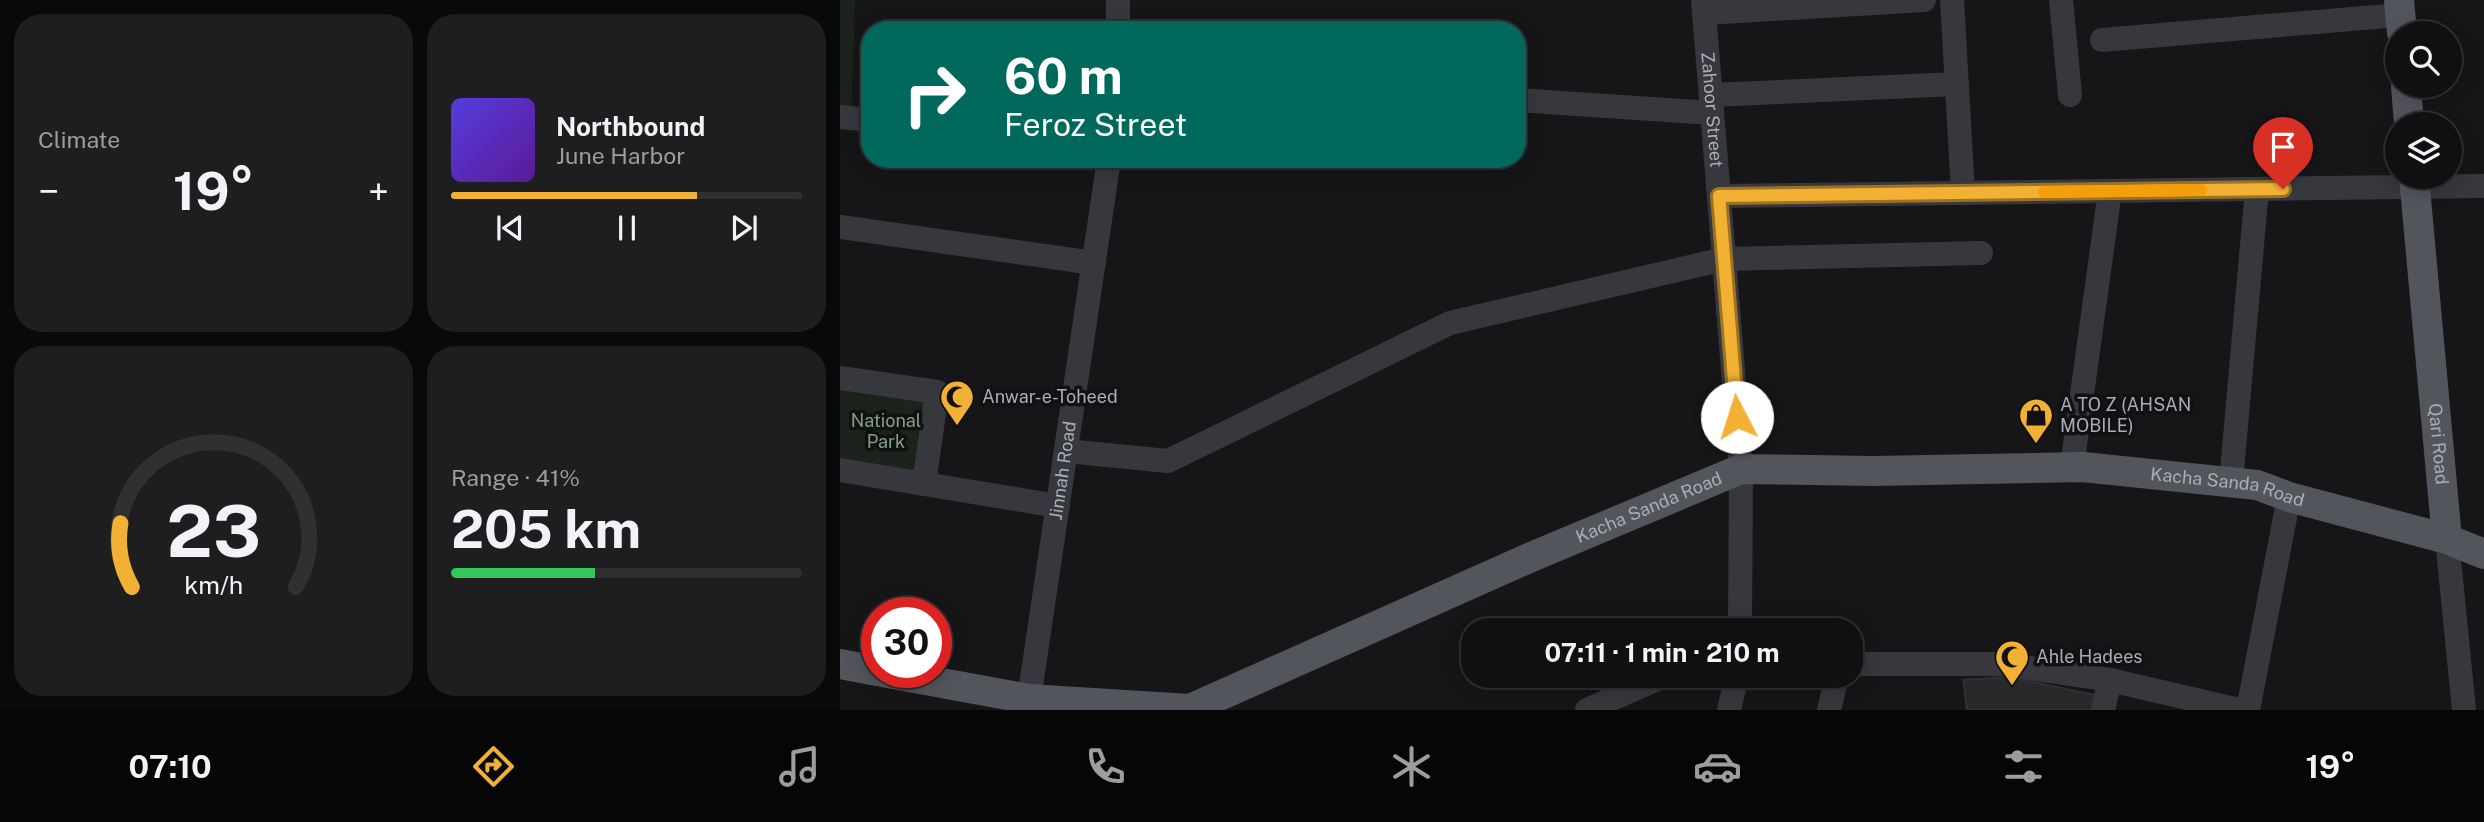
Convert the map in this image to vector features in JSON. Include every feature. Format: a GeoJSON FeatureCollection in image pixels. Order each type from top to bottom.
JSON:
{"type":"FeatureCollection","features":[{"type":"Feature","properties":{"kind":"main road","name":"Qari Road"},"geometry":{"type":"LineString","coordinates":[[2415,189],[2447,539]]}},
{"type":"Feature","properties":{"kind":"main road","name":"Kacha Sanda Road"},"geometry":{"type":"LineString","coordinates":[[952,685],[1029,699],[1190,710],[1529,558],[1741,469],[1873,471],[2072,467],[2258,485],[2290,497],[2447,539],[2484,554]]}},
{"type":"Feature","properties":{"kind":"main road"},"geometry":{"type":"LineString","coordinates":[[840,664],[861,668]]}},
{"type":"Feature","properties":{"kind":"street"},"geometry":{"type":"LineString","coordinates":[[1118,0],[1118,21]]}},
{"type":"Feature","properties":{"kind":"street"},"geometry":{"type":"LineString","coordinates":[[1704,7],[1923,0]]}},
{"type":"Feature","properties":{"kind":"street"},"geometry":{"type":"LineString","coordinates":[[1952,0],[1964,193]]}},
{"type":"Feature","properties":{"kind":"street"},"geometry":{"type":"LineString","coordinates":[[2061,0],[2070,96]]}},
{"type":"Feature","properties":{"kind":"street","name":"Zahoor Street"},"geometry":{"type":"LineString","coordinates":[[1704,7],[1741,469],[1740,618]]}},
{"type":"Feature","properties":{"kind":"street"},"geometry":{"type":"LineString","coordinates":[[2102,40],[2400,16]]}},
{"type":"Feature","properties":{"kind":"street"},"geometry":{"type":"LineString","coordinates":[[1526,100],[1712,104],[1957,84]]}},
{"type":"Feature","properties":{"kind":"street"},"geometry":{"type":"LineString","coordinates":[[840,117],[861,119]]}},
{"type":"Feature","properties":{"kind":"street","name":"Jinnah Road"},"geometry":{"type":"LineString","coordinates":[[1029,699],[1108,168]]}},
{"type":"Feature","properties":{"kind":"street"},"geometry":{"type":"LineString","coordinates":[[1719,196],[2257,189],[2385,183]]}},
{"type":"Feature","properties":{"kind":"street"},"geometry":{"type":"LineString","coordinates":[[2462,185],[2484,186]]}},
{"type":"Feature","properties":{"kind":"street"},"geometry":{"type":"LineString","coordinates":[[2231,482],[2257,189]]}},
{"type":"Feature","properties":{"kind":"street"},"geometry":{"type":"LineString","coordinates":[[2072,467],[2110,191]]}},
{"type":"Feature","properties":{"kind":"street"},"geometry":{"type":"LineString","coordinates":[[840,227],[1094,263]]}},
{"type":"Feature","properties":{"kind":"street"},"geometry":{"type":"LineString","coordinates":[[1066,451],[1168,461],[1450,323],[1724,259],[1981,253]]}},
{"type":"Feature","properties":{"kind":"street"},"geometry":{"type":"LineString","coordinates":[[840,378],[937,392],[924,484]]}},
{"type":"Feature","properties":{"kind":"street"},"geometry":{"type":"LineString","coordinates":[[840,470],[1058,506]]}},
{"type":"Feature","properties":{"kind":"street"},"geometry":{"type":"LineString","coordinates":[[2248,710],[2290,497]]}},
{"type":"Feature","properties":{"kind":"street","name":"Qari Road"},"geometry":{"type":"LineString","coordinates":[[2447,539],[2464,710]]}},
{"type":"Feature","properties":{"kind":"street"},"geometry":{"type":"LineString","coordinates":[[1863,664],[2003,664],[2110,680],[2239,710]]}},
{"type":"Feature","properties":{"kind":"street"},"geometry":{"type":"LineString","coordinates":[[2103,710],[2110,680]]}},
{"type":"Feature","properties":{"kind":"street"},"geometry":{"type":"LineString","coordinates":[[1587,710],[1637,688]]}},
{"type":"Feature","properties":{"kind":"street"},"geometry":{"type":"LineString","coordinates":[[1729,710],[1734,688]]}},
{"type":"Feature","properties":{"kind":"street"},"geometry":{"type":"LineString","coordinates":[[1829,710],[1834,688]]}},
{"type":"Feature","properties":{"kind":"green space"},"geometry":{"type":"Polygon","coordinates":[[[840,0],[855,0],[851,118],[840,117],[840,0]]]}},
{"type":"Feature","properties":{"kind":"green space","name":"National Park"},"geometry":{"type":"Polygon","coordinates":[[[840,378],[937,392],[924,484],[840,471],[840,378]]]}},
{"type":"Feature","properties":{"kind":"building","name":"Ahle Hadees"},"geometry":{"type":"Polygon","coordinates":[[[2009,677],[2095,695],[2092,710],[1967,710],[1963,680],[2009,677]]]}},
{"type":"Feature","properties":{"kind":"slow traffic"},"geometry":{"type":"LineString","coordinates":[[2044,192],[2201,190]]}},
{"type":"Feature","properties":{"kind":"place","name":"Anwar-e-Toheed"},"geometry":{"type":"Point","coordinates":[957,427]}},
{"type":"Feature","properties":{"kind":"place","name":"A TO Z (AHSAN MOBILE)"},"geometry":{"type":"Point","coordinates":[2036,445]}},
{"type":"Feature","properties":{"kind":"place","name":"Ahle Hadees"},"geometry":{"type":"Point","coordinates":[2012,687]}},
{"type":"Feature","properties":{"kind":"route"},"geometry":{"type":"LineString","coordinates":[[1737,417],[1719,196],[2283,189]]}}]}
